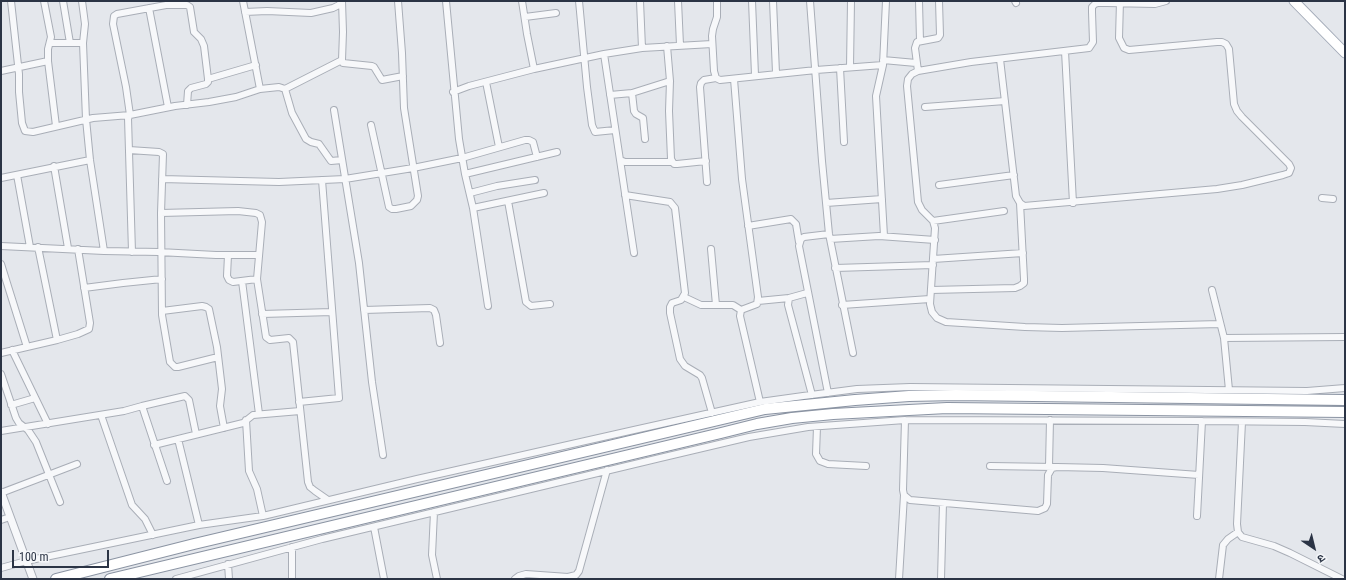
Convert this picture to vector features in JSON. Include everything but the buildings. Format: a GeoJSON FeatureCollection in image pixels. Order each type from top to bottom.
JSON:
{"type":"FeatureCollection","features":[{"type":"Feature","properties":{"kind":"highway"},"geometry":{"type":"LineString","coordinates":[[1313,400],[1345,393]]}},
{"type":"Feature","properties":{"kind":"highway"},"geometry":{"type":"LineString","coordinates":[[56,579],[194,544],[765,409],[847,400],[932,395],[1345,400]]}},
{"type":"Feature","properties":{"kind":"highway"},"geometry":{"type":"LineString","coordinates":[[110,579],[757,424],[792,418],[833,414],[947,408],[1345,412]]}},
{"type":"Feature","properties":{"kind":"highway"},"geometry":{"type":"LineString","coordinates":[[1325,412],[1345,416]]}},
{"type":"Feature","properties":{"kind":"main road"},"geometry":{"type":"LineString","coordinates":[[1294,1],[1345,53]]}},
{"type":"Feature","properties":{"kind":"street"},"geometry":{"type":"LineString","coordinates":[[11,1],[18,66],[19,92],[23,128],[25,131],[29,132],[86,119],[130,115],[168,107],[236,97],[260,89],[279,86],[285,90],[294,117],[306,139],[319,144],[331,161],[342,160]]}},
{"type":"Feature","properties":{"kind":"street"},"geometry":{"type":"LineString","coordinates":[[44,1],[52,37],[48,49],[48,61],[56,126]]}},
{"type":"Feature","properties":{"kind":"street"},"geometry":{"type":"LineString","coordinates":[[63,1],[70,43]]}},
{"type":"Feature","properties":{"kind":"street"},"geometry":{"type":"LineString","coordinates":[[82,1],[85,24],[83,43],[86,119],[90,160],[104,251]]}},
{"type":"Feature","properties":{"kind":"street"},"geometry":{"type":"LineString","coordinates":[[243,1],[260,89]]}},
{"type":"Feature","properties":{"kind":"street"},"geometry":{"type":"LineString","coordinates":[[245,12],[267,11],[311,13],[333,8],[339,5],[342,1],[342,60],[346,64],[372,66],[382,80],[403,76]]}},
{"type":"Feature","properties":{"kind":"street"},"geometry":{"type":"LineString","coordinates":[[371,124],[389,207],[396,209],[410,206],[417,200],[418,196],[404,108],[398,1]]}},
{"type":"Feature","properties":{"kind":"street"},"geometry":{"type":"LineString","coordinates":[[446,1],[453,92],[462,158],[474,208],[488,306]]}},
{"type":"Feature","properties":{"kind":"street"},"geometry":{"type":"LineString","coordinates":[[522,1],[534,69]]}},
{"type":"Feature","properties":{"kind":"street"},"geometry":{"type":"LineString","coordinates":[[579,1],[587,88],[593,130],[595,132],[615,130]]}},
{"type":"Feature","properties":{"kind":"street"},"geometry":{"type":"LineString","coordinates":[[640,1],[642,48]]}},
{"type":"Feature","properties":{"kind":"street"},"geometry":{"type":"LineString","coordinates":[[678,1],[680,45]]}},
{"type":"Feature","properties":{"kind":"street"},"geometry":{"type":"LineString","coordinates":[[716,78],[712,44],[713,29],[717,17],[717,1]]}},
{"type":"Feature","properties":{"kind":"street"},"geometry":{"type":"LineString","coordinates":[[752,1],[755,75]]}},
{"type":"Feature","properties":{"kind":"street"},"geometry":{"type":"LineString","coordinates":[[773,1],[776,74]]}},
{"type":"Feature","properties":{"kind":"street"},"geometry":{"type":"LineString","coordinates":[[810,1],[822,161],[830,236],[842,305],[853,353]]}},
{"type":"Feature","properties":{"kind":"street"},"geometry":{"type":"LineString","coordinates":[[850,67],[851,1]]}},
{"type":"Feature","properties":{"kind":"street"},"geometry":{"type":"LineString","coordinates":[[884,236],[876,96],[883,63],[886,1]]}},
{"type":"Feature","properties":{"kind":"street"},"geometry":{"type":"LineString","coordinates":[[919,1],[920,41]]}},
{"type":"Feature","properties":{"kind":"street"},"geometry":{"type":"LineString","coordinates":[[918,71],[915,48],[917,42],[935,39],[940,36],[939,1]]}},
{"type":"Feature","properties":{"kind":"street"},"geometry":{"type":"LineString","coordinates":[[1166,1],[1155,4],[1120,2],[1095,4],[1092,7],[1093,42],[1089,48],[971,62],[918,71],[912,74],[908,79],[907,86],[916,193],[922,210],[933,221],[935,228],[930,300],[932,312],[937,318],[946,322],[1025,327],[1062,328],[1220,324]]}},
{"type":"Feature","properties":{"kind":"street"},"geometry":{"type":"LineString","coordinates":[[1020,203],[1024,206],[1032,207],[1242,185],[1289,173],[1291,168],[1289,164],[1237,111],[1234,104],[1229,49],[1226,44],[1216,42],[1129,50],[1124,48],[1119,38],[1120,2]]}},
{"type":"Feature","properties":{"kind":"street"},"geometry":{"type":"LineString","coordinates":[[132,252],[128,118],[130,115],[126,87],[113,24],[113,18],[117,14],[149,8],[159,4],[187,5],[190,7],[194,32],[204,46],[208,82],[206,84],[191,88],[188,91],[187,105]]}},
{"type":"Feature","properties":{"kind":"street"},"geometry":{"type":"LineString","coordinates":[[149,8],[168,107]]}},
{"type":"Feature","properties":{"kind":"street"},"geometry":{"type":"LineString","coordinates":[[525,17],[556,13]]}},
{"type":"Feature","properties":{"kind":"street"},"geometry":{"type":"LineString","coordinates":[[50,43],[83,43]]}},
{"type":"Feature","properties":{"kind":"street"},"geometry":{"type":"LineString","coordinates":[[453,92],[469,86],[534,69],[604,54],[642,48],[712,44]]}},
{"type":"Feature","properties":{"kind":"street"},"geometry":{"type":"LineString","coordinates":[[667,46],[670,81],[669,118],[672,162]]}},
{"type":"Feature","properties":{"kind":"street"},"geometry":{"type":"LineString","coordinates":[[1065,52],[1073,203]]}},
{"type":"Feature","properties":{"kind":"street"},"geometry":{"type":"LineString","coordinates":[[604,54],[634,254]]}},
{"type":"Feature","properties":{"kind":"street"},"geometry":{"type":"LineString","coordinates":[[931,290],[1015,288],[1024,283],[1020,203],[1016,196],[1000,59]]}},
{"type":"Feature","properties":{"kind":"street"},"geometry":{"type":"LineString","coordinates":[[285,90],[342,60]]}},
{"type":"Feature","properties":{"kind":"street"},"geometry":{"type":"LineString","coordinates":[[1,71],[18,66],[48,61]]}},
{"type":"Feature","properties":{"kind":"street"},"geometry":{"type":"LineString","coordinates":[[707,182],[700,87],[704,80],[716,78],[720,80],[734,79],[755,75],[883,63],[916,62]]}},
{"type":"Feature","properties":{"kind":"street"},"geometry":{"type":"LineString","coordinates":[[208,79],[256,65]]}},
{"type":"Feature","properties":{"kind":"street"},"geometry":{"type":"LineString","coordinates":[[840,68],[844,142]]}},
{"type":"Feature","properties":{"kind":"street"},"geometry":{"type":"LineString","coordinates":[[684,297],[701,305],[733,305],[741,310],[758,304],[742,179],[734,79]]}},
{"type":"Feature","properties":{"kind":"street"},"geometry":{"type":"LineString","coordinates":[[610,95],[632,93],[670,81]]}},
{"type":"Feature","properties":{"kind":"street"},"geometry":{"type":"LineString","coordinates":[[486,82],[499,148]]}},
{"type":"Feature","properties":{"kind":"street"},"geometry":{"type":"LineString","coordinates":[[632,93],[634,111],[643,118],[645,139]]}},
{"type":"Feature","properties":{"kind":"street"},"geometry":{"type":"LineString","coordinates":[[925,107],[1005,101]]}},
{"type":"Feature","properties":{"kind":"street"},"geometry":{"type":"LineString","coordinates":[[334,110],[359,263],[372,382],[383,455]]}},
{"type":"Feature","properties":{"kind":"street"},"geometry":{"type":"LineString","coordinates":[[162,179],[279,182],[345,179],[462,158],[524,140],[533,142],[537,156]]}},
{"type":"Feature","properties":{"kind":"street"},"geometry":{"type":"LineString","coordinates":[[129,150],[161,152],[163,158],[161,213],[162,312],[170,362],[174,367],[178,367],[218,357]]}},
{"type":"Feature","properties":{"kind":"street"},"geometry":{"type":"LineString","coordinates":[[465,174],[557,152]]}},
{"type":"Feature","properties":{"kind":"street"},"geometry":{"type":"LineString","coordinates":[[1,178],[54,166],[90,160]]}},
{"type":"Feature","properties":{"kind":"street"},"geometry":{"type":"LineString","coordinates":[[620,160],[625,162],[672,162],[677,164],[706,161]]}},
{"type":"Feature","properties":{"kind":"street"},"geometry":{"type":"LineString","coordinates":[[54,166],[68,248]]}},
{"type":"Feature","properties":{"kind":"street"},"geometry":{"type":"LineString","coordinates":[[17,175],[30,247]]}},
{"type":"Feature","properties":{"kind":"street"},"geometry":{"type":"LineString","coordinates":[[939,185],[1014,175]]}},
{"type":"Feature","properties":{"kind":"street"},"geometry":{"type":"LineString","coordinates":[[299,402],[339,398],[322,180]]}},
{"type":"Feature","properties":{"kind":"street"},"geometry":{"type":"LineString","coordinates":[[470,193],[497,186],[535,180]]}},
{"type":"Feature","properties":{"kind":"street"},"geometry":{"type":"LineString","coordinates":[[474,208],[544,193]]}},
{"type":"Feature","properties":{"kind":"street"},"geometry":{"type":"LineString","coordinates":[[625,195],[670,202],[673,205],[676,213],[685,293],[681,300],[672,303],[670,307],[680,359],[685,366],[700,375],[702,378],[712,413]]}},
{"type":"Feature","properties":{"kind":"street"},"geometry":{"type":"LineString","coordinates":[[1322,198],[1333,199]]}},
{"type":"Feature","properties":{"kind":"street"},"geometry":{"type":"LineString","coordinates":[[826,203],[882,199]]}},
{"type":"Feature","properties":{"kind":"street"},"geometry":{"type":"LineString","coordinates":[[508,201],[526,302],[531,306],[550,304]]}},
{"type":"Feature","properties":{"kind":"street"},"geometry":{"type":"LineString","coordinates":[[161,213],[238,211],[256,213],[260,215],[262,222],[257,279],[266,337],[273,340],[289,338],[293,342],[308,482],[310,487],[315,492],[328,500]]}},
{"type":"Feature","properties":{"kind":"street"},"geometry":{"type":"LineString","coordinates":[[933,221],[1004,211]]}},
{"type":"Feature","properties":{"kind":"street"},"geometry":{"type":"LineString","coordinates":[[748,226],[791,219],[796,224],[828,393]]}},
{"type":"Feature","properties":{"kind":"street"},"geometry":{"type":"LineString","coordinates":[[799,242],[804,237],[830,236],[884,236],[935,240]]}},
{"type":"Feature","properties":{"kind":"street"},"geometry":{"type":"LineString","coordinates":[[1,246],[132,252],[258,255]]}},
{"type":"Feature","properties":{"kind":"street"},"geometry":{"type":"LineString","coordinates":[[38,247],[57,340]]}},
{"type":"Feature","properties":{"kind":"street"},"geometry":{"type":"LineString","coordinates":[[1,353],[57,340],[82,333],[89,329],[90,322],[78,249]]}},
{"type":"Feature","properties":{"kind":"street"},"geometry":{"type":"LineString","coordinates":[[711,249],[716,305]]}},
{"type":"Feature","properties":{"kind":"street"},"geometry":{"type":"LineString","coordinates":[[835,268],[933,262],[1023,253]]}},
{"type":"Feature","properties":{"kind":"street"},"geometry":{"type":"LineString","coordinates":[[228,255],[227,276],[229,280],[233,282],[257,279]]}},
{"type":"Feature","properties":{"kind":"street"},"geometry":{"type":"LineString","coordinates":[[1,264],[27,347]]}},
{"type":"Feature","properties":{"kind":"street"},"geometry":{"type":"LineString","coordinates":[[84,288],[162,279]]}},
{"type":"Feature","properties":{"kind":"street"},"geometry":{"type":"LineString","coordinates":[[242,281],[259,414]]}},
{"type":"Feature","properties":{"kind":"street"},"geometry":{"type":"LineString","coordinates":[[1212,290],[1224,338],[1229,390]]}},
{"type":"Feature","properties":{"kind":"street"},"geometry":{"type":"LineString","coordinates":[[758,301],[789,298],[808,293]]}},
{"type":"Feature","properties":{"kind":"street"},"geometry":{"type":"LineString","coordinates":[[789,298],[788,305],[812,394]]}},
{"type":"Feature","properties":{"kind":"street"},"geometry":{"type":"LineString","coordinates":[[842,305],[930,300]]}},
{"type":"Feature","properties":{"kind":"street"},"geometry":{"type":"LineString","coordinates":[[162,312],[202,306],[210,309],[222,389],[220,406],[224,428]]}},
{"type":"Feature","properties":{"kind":"street"},"geometry":{"type":"LineString","coordinates":[[364,310],[430,308],[434,310],[436,315],[440,343]]}},
{"type":"Feature","properties":{"kind":"street"},"geometry":{"type":"LineString","coordinates":[[741,310],[740,316],[760,402]]}},
{"type":"Feature","properties":{"kind":"street"},"geometry":{"type":"LineString","coordinates":[[262,314],[332,312]]}},
{"type":"Feature","properties":{"kind":"street"},"geometry":{"type":"LineString","coordinates":[[1224,338],[1345,337]]}},
{"type":"Feature","properties":{"kind":"street"},"geometry":{"type":"LineString","coordinates":[[12,350],[48,424]]}},
{"type":"Feature","properties":{"kind":"street"},"geometry":{"type":"LineString","coordinates":[[1,374],[16,418],[28,430],[36,442],[60,502]]}},
{"type":"Feature","properties":{"kind":"street"},"geometry":{"type":"LineString","coordinates":[[1,568],[26,561],[199,525],[263,516],[425,477],[760,402],[812,394],[910,387],[1307,391],[1345,388]]}},
{"type":"Feature","properties":{"kind":"street"},"geometry":{"type":"LineString","coordinates":[[1,431],[124,411],[185,396],[189,400],[196,434]]}},
{"type":"Feature","properties":{"kind":"street"},"geometry":{"type":"LineString","coordinates":[[11,405],[35,398]]}},
{"type":"Feature","properties":{"kind":"street"},"geometry":{"type":"LineString","coordinates":[[142,406],[167,481]]}},
{"type":"Feature","properties":{"kind":"street"},"geometry":{"type":"LineString","coordinates":[[154,445],[239,424],[252,415],[300,411]]}},
{"type":"Feature","properties":{"kind":"street"},"geometry":{"type":"LineString","coordinates":[[101,415],[132,505],[145,519],[153,535]]}},
{"type":"Feature","properties":{"kind":"street"},"geometry":{"type":"LineString","coordinates":[[246,420],[248,471],[257,489],[263,516]]}},
{"type":"Feature","properties":{"kind":"street"},"geometry":{"type":"LineString","coordinates":[[899,579],[904,495],[905,420]]}},
{"type":"Feature","properties":{"kind":"street"},"geometry":{"type":"LineString","coordinates":[[176,579],[374,526],[607,470],[749,437],[817,427],[905,420],[1202,421],[1345,424]]}},
{"type":"Feature","properties":{"kind":"street"},"geometry":{"type":"LineString","coordinates":[[1049,466],[1050,420]]}},
{"type":"Feature","properties":{"kind":"street"},"geometry":{"type":"LineString","coordinates":[[1197,516],[1202,421]]}},
{"type":"Feature","properties":{"kind":"street"},"geometry":{"type":"LineString","coordinates":[[1242,422],[1237,524],[1238,532],[1242,537],[1274,546],[1342,579]]}},
{"type":"Feature","properties":{"kind":"street"},"geometry":{"type":"LineString","coordinates":[[817,427],[816,454],[820,461],[828,464],[866,466]]}},
{"type":"Feature","properties":{"kind":"street"},"geometry":{"type":"LineString","coordinates":[[178,439],[199,525]]}},
{"type":"Feature","properties":{"kind":"street"},"geometry":{"type":"LineString","coordinates":[[33,579],[1,492],[77,464]]}},
{"type":"Feature","properties":{"kind":"street"},"geometry":{"type":"LineString","coordinates":[[990,466],[1103,468],[1199,475]]}},
{"type":"Feature","properties":{"kind":"street"},"geometry":{"type":"LineString","coordinates":[[904,495],[910,500],[1042,511],[1047,504],[1048,475],[1052,468],[1057,467]]}},
{"type":"Feature","properties":{"kind":"street"},"geometry":{"type":"LineString","coordinates":[[515,579],[526,574],[568,577],[576,575],[579,571],[607,470]]}},
{"type":"Feature","properties":{"kind":"street"},"geometry":{"type":"LineString","coordinates":[[941,579],[943,503]]}},
{"type":"Feature","properties":{"kind":"street"},"geometry":{"type":"LineString","coordinates":[[434,512],[432,555],[437,579]]}},
{"type":"Feature","properties":{"kind":"street"},"geometry":{"type":"LineString","coordinates":[[1,520],[10,517]]}},
{"type":"Feature","properties":{"kind":"street"},"geometry":{"type":"LineString","coordinates":[[374,526],[384,579]]}},
{"type":"Feature","properties":{"kind":"street"},"geometry":{"type":"LineString","coordinates":[[1219,579],[1223,545],[1228,539],[1238,532]]}},
{"type":"Feature","properties":{"kind":"street"},"geometry":{"type":"LineString","coordinates":[[292,547],[292,579]]}},
{"type":"Feature","properties":{"kind":"street"},"geometry":{"type":"LineString","coordinates":[[228,564],[229,579]]}}]}
